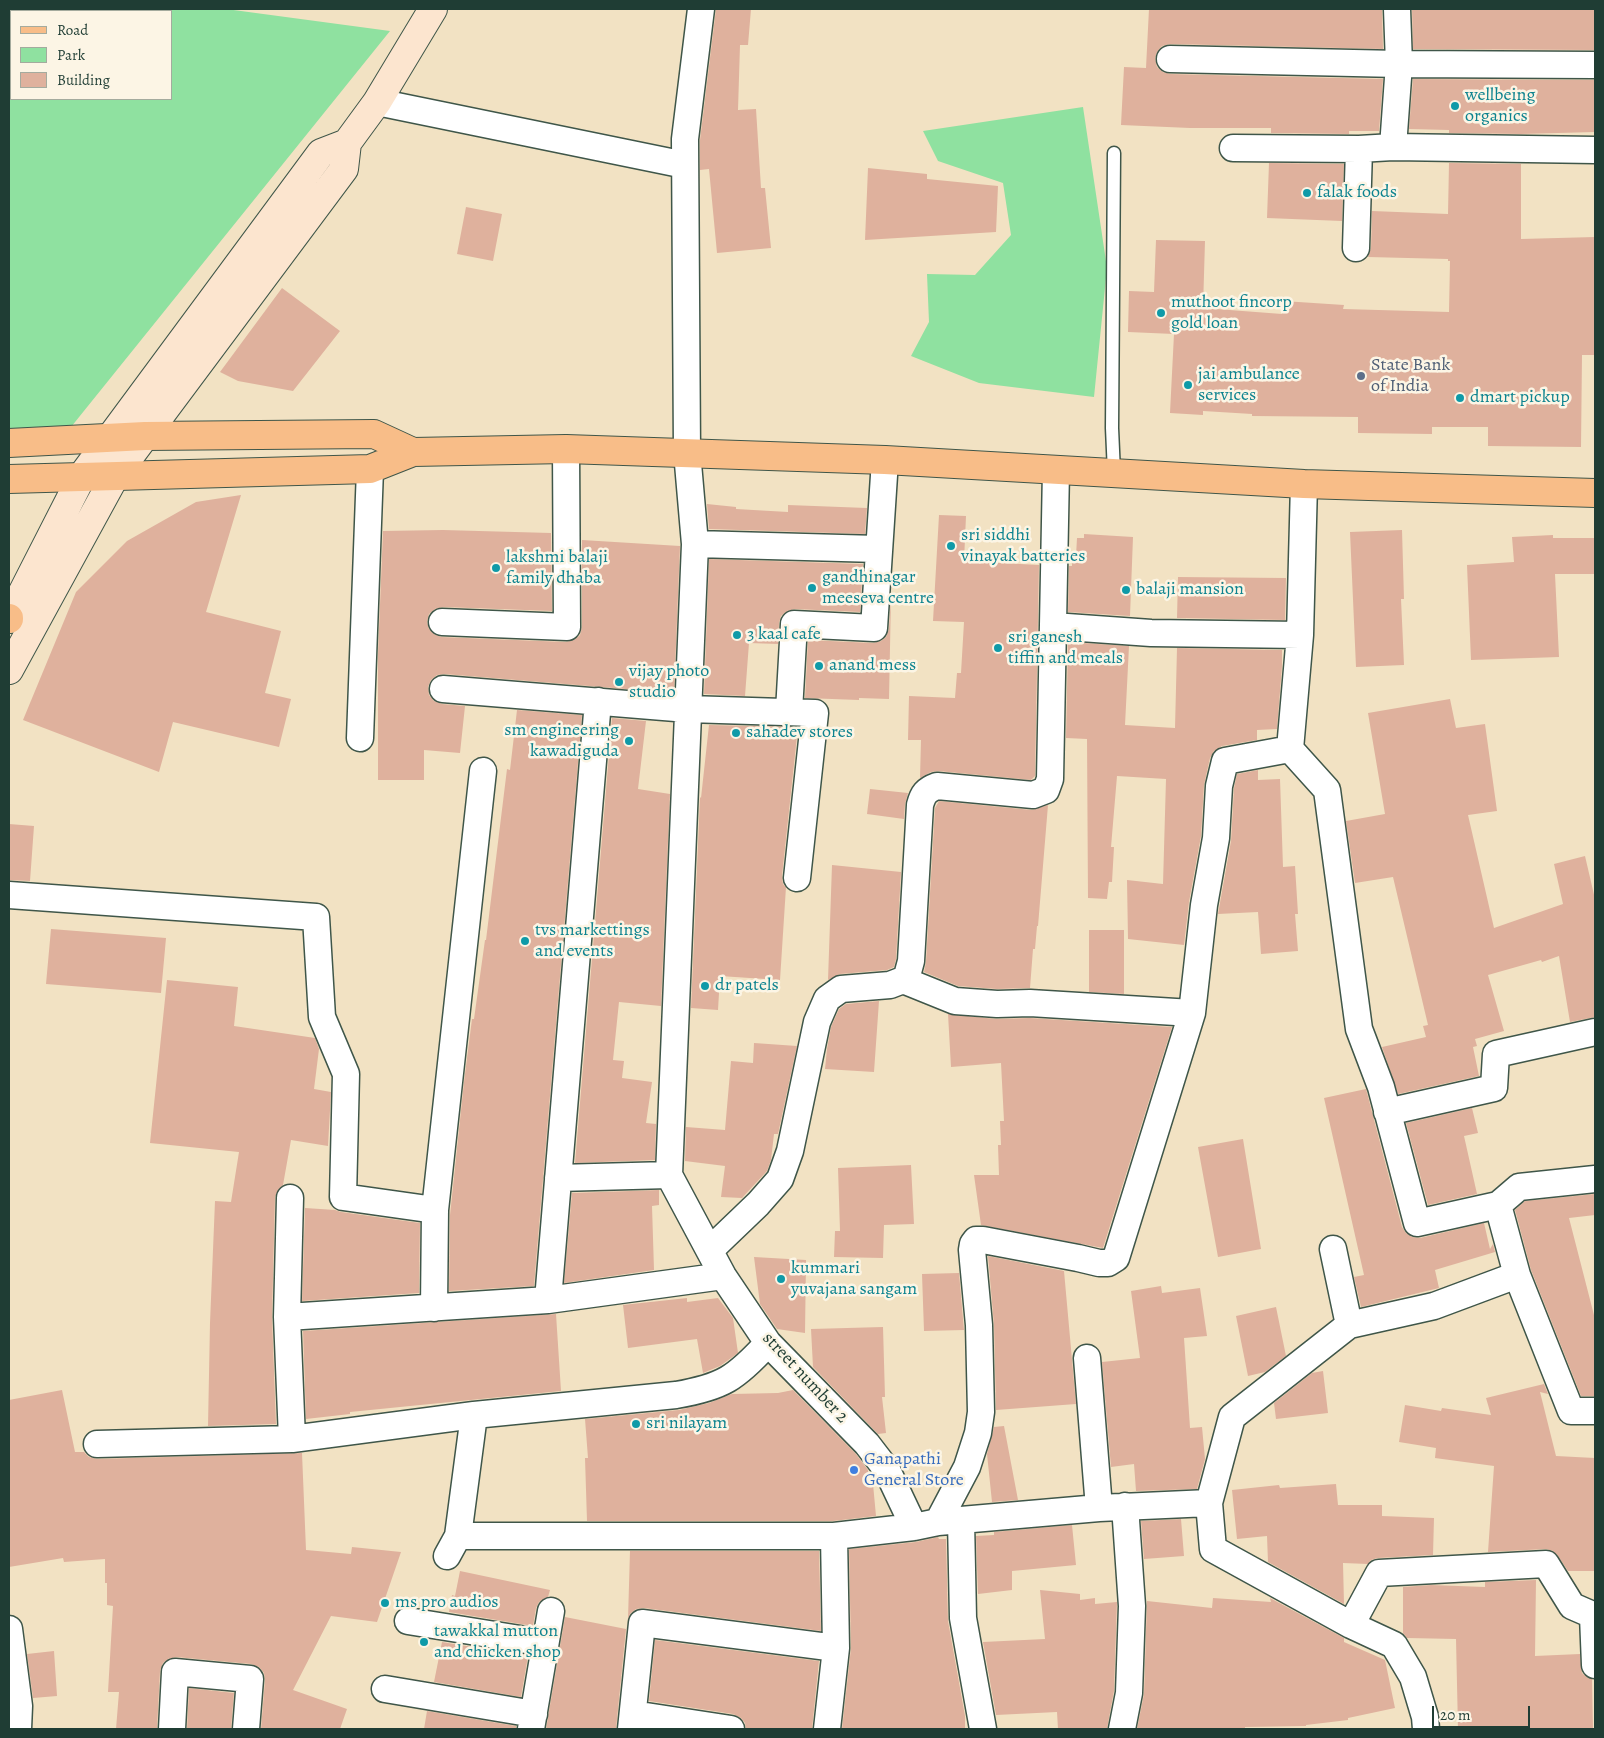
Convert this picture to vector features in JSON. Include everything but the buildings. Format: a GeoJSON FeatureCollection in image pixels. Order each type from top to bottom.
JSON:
{"type":"FeatureCollection","features":[{"type":"Feature","properties":{"kind":"main road"},"geometry":{"type":"LineString","coordinates":[[9,670],[115,476],[344,169],[347,143],[377,102],[425,13]]}},
{"type":"Feature","properties":{"kind":"main road"},"geometry":{"type":"LineString","coordinates":[[9,619],[82,476],[321,153],[347,143]]}},
{"type":"Feature","properties":{"kind":"main road"},"geometry":{"type":"LineString","coordinates":[[9,443],[144,436],[374,434],[413,452]]}},
{"type":"Feature","properties":{"kind":"main road"},"geometry":{"type":"LineString","coordinates":[[9,479],[370,469],[413,452],[566,449],[885,460],[1304,484],[1595,493]]}},
{"type":"Feature","properties":{"kind":"street"},"geometry":{"type":"LineString","coordinates":[[558,1178],[669,1175],[695,544],[687,452],[685,139],[701,9]]}},
{"type":"Feature","properties":{"kind":"street"},"geometry":{"type":"LineString","coordinates":[[1393,147],[1399,64],[1397,9]]}},
{"type":"Feature","properties":{"kind":"street"},"geometry":{"type":"LineString","coordinates":[[1170,59],[1399,64],[1595,65]]}},
{"type":"Feature","properties":{"kind":"street"},"geometry":{"type":"LineString","coordinates":[[377,102],[686,165]]}},
{"type":"Feature","properties":{"kind":"street"},"geometry":{"type":"LineString","coordinates":[[1232,148],[1359,149],[1393,147],[1595,150]]}},
{"type":"Feature","properties":{"kind":"street"},"geometry":{"type":"LineString","coordinates":[[1356,248],[1359,149]]}},
{"type":"Feature","properties":{"kind":"street"},"geometry":{"type":"LineString","coordinates":[[442,622],[567,627],[566,449]]}},
{"type":"Feature","properties":{"kind":"street"},"geometry":{"type":"LineString","coordinates":[[789,711],[794,624],[874,628],[885,460]]}},
{"type":"Feature","properties":{"kind":"street"},"geometry":{"type":"LineString","coordinates":[[360,738],[370,469]]}},
{"type":"Feature","properties":{"kind":"street"},"geometry":{"type":"LineString","coordinates":[[710,1250],[758,1204],[780,1179],[790,1152],[817,1022],[827,999],[841,989],[890,985],[903,980],[907,976],[911,961],[920,805],[923,794],[928,789],[937,786],[1033,795],[1046,790],[1050,779],[1056,470]]}},
{"type":"Feature","properties":{"kind":"street"},"geometry":{"type":"LineString","coordinates":[[1304,484],[1300,634],[1290,749],[1327,790],[1359,1029],[1380,1087],[1417,1223],[1498,1205],[1520,1187],[1595,1179]]}},
{"type":"Feature","properties":{"kind":"street"},"geometry":{"type":"LineString","coordinates":[[695,544],[878,549]]}},
{"type":"Feature","properties":{"kind":"street"},"geometry":{"type":"LineString","coordinates":[[1054,626],[1151,632],[1300,634]]}},
{"type":"Feature","properties":{"kind":"street"},"geometry":{"type":"LineString","coordinates":[[443,689],[688,709],[815,713],[797,878]]}},
{"type":"Feature","properties":{"kind":"street"},"geometry":{"type":"LineString","coordinates":[[548,1300],[598,701]]}},
{"type":"Feature","properties":{"kind":"street"},"geometry":{"type":"LineString","coordinates":[[983,1729],[963,1618],[938,1523],[968,1467],[978,1434],[981,1412],[979,1325],[972,1250],[974,1242],[976,1240],[983,1240],[1099,1263],[1108,1263],[1116,1258],[1192,1013],[1204,905],[1216,838],[1219,786],[1225,761],[1290,749]]}},
{"type":"Feature","properties":{"kind":"street"},"geometry":{"type":"LineString","coordinates":[[434,1308],[434,1210],[484,771]]}},
{"type":"Feature","properties":{"kind":"street"},"geometry":{"type":"LineString","coordinates":[[9,895],[316,917],[322,1017],[346,1074],[344,1197],[434,1210]]}},
{"type":"Feature","properties":{"kind":"street"},"geometry":{"type":"LineString","coordinates":[[903,980],[955,1001],[997,1004],[1030,1003],[1192,1013]]}},
{"type":"Feature","properties":{"kind":"street"},"geometry":{"type":"LineString","coordinates":[[1387,1112],[1494,1088],[1496,1054],[1595,1032]]}},
{"type":"Feature","properties":{"kind":"street","name":"street number 2"},"geometry":{"type":"LineString","coordinates":[[669,1175],[723,1276],[768,1342],[868,1444],[887,1470],[938,1523]]}},
{"type":"Feature","properties":{"kind":"street"},"geometry":{"type":"LineString","coordinates":[[290,1198],[287,1317],[292,1439]]}},
{"type":"Feature","properties":{"kind":"street"},"geometry":{"type":"LineString","coordinates":[[1498,1205],[1517,1275],[1571,1411],[1595,1412]]}},
{"type":"Feature","properties":{"kind":"street"},"geometry":{"type":"LineString","coordinates":[[1333,1248],[1349,1325]]}},
{"type":"Feature","properties":{"kind":"street"},"geometry":{"type":"LineString","coordinates":[[1426,1729],[1425,1717],[1413,1676],[1394,1644],[1351,1625],[1212,1549],[1209,1503],[1232,1417],[1349,1325],[1434,1306],[1517,1275]]}},
{"type":"Feature","properties":{"kind":"street"},"geometry":{"type":"LineString","coordinates":[[287,1317],[548,1300],[723,1276]]}},
{"type":"Feature","properties":{"kind":"street"},"geometry":{"type":"LineString","coordinates":[[97,1444],[292,1439],[474,1415],[676,1395],[701,1391],[725,1382],[747,1366],[768,1342]]}},
{"type":"Feature","properties":{"kind":"street"},"geometry":{"type":"LineString","coordinates":[[1087,1358],[1099,1508]]}},
{"type":"Feature","properties":{"kind":"street"},"geometry":{"type":"LineString","coordinates":[[474,1415],[452,1546],[834,1536],[938,1523],[1099,1508],[1209,1503]]}},
{"type":"Feature","properties":{"kind":"street"},"geometry":{"type":"LineString","coordinates":[[1122,1729],[1129,1693],[1132,1606],[1125,1506]]}},
{"type":"Feature","properties":{"kind":"street"},"geometry":{"type":"LineString","coordinates":[[827,1729],[836,1648],[834,1536]]}},
{"type":"Feature","properties":{"kind":"street"},"geometry":{"type":"LineString","coordinates":[[1351,1625],[1379,1573],[1546,1564],[1572,1606],[1594,1616],[1595,1665]]}},
{"type":"Feature","properties":{"kind":"street"},"geometry":{"type":"LineString","coordinates":[[385,1689],[532,1722],[544,1643],[551,1611]]}},
{"type":"Feature","properties":{"kind":"street"},"geometry":{"type":"LineString","coordinates":[[408,1621],[544,1643]]}},
{"type":"Feature","properties":{"kind":"street"},"geometry":{"type":"LineString","coordinates":[[731,1729],[632,1722],[642,1622],[836,1648]]}},
{"type":"Feature","properties":{"kind":"street"},"geometry":{"type":"LineString","coordinates":[[9,1629],[19,1706],[18,1729]]}},
{"type":"Feature","properties":{"kind":"street"},"geometry":{"type":"LineString","coordinates":[[172,1729],[175,1672],[250,1679],[246,1729]]}},
{"type":"Feature","properties":{"kind":"lane"},"geometry":{"type":"LineString","coordinates":[[1114,153],[1112,428],[1114,473]]}},
{"type":"Feature","properties":{"kind":"green space"},"geometry":{"type":"Polygon","coordinates":[[[9,9],[226,9],[390,31],[67,432],[9,433],[9,9]]]}},
{"type":"Feature","properties":{"kind":"green space"},"geometry":{"type":"Polygon","coordinates":[[[1083,107],[1107,268],[1094,397],[979,383],[911,356],[929,322],[927,274],[975,275],[1011,235],[1003,183],[938,161],[923,131],[1083,107]]]}},
{"type":"Feature","properties":{"kind":"place","name":"wellbeing organics"},"geometry":{"type":"Point","coordinates":[1455,106]}},
{"type":"Feature","properties":{"kind":"place","name":"falak foods"},"geometry":{"type":"Point","coordinates":[1307,193]}},
{"type":"Feature","properties":{"kind":"place","name":"muthoot fincorp gold loan"},"geometry":{"type":"Point","coordinates":[1161,313]}},
{"type":"Feature","properties":{"kind":"place","name":"State Bank of India"},"geometry":{"type":"Point","coordinates":[1361,376]}},
{"type":"Feature","properties":{"kind":"place","name":"jai ambulance services"},"geometry":{"type":"Point","coordinates":[1188,385]}},
{"type":"Feature","properties":{"kind":"place","name":"dmart pickup"},"geometry":{"type":"Point","coordinates":[1460,398]}},
{"type":"Feature","properties":{"kind":"place","name":"sri siddhi vinayak batteries"},"geometry":{"type":"Point","coordinates":[951,546]}},
{"type":"Feature","properties":{"kind":"place","name":"lakshmi balaji family dhaba"},"geometry":{"type":"Point","coordinates":[496,568]}},
{"type":"Feature","properties":{"kind":"place","name":"gandhinagar meeseva centre"},"geometry":{"type":"Point","coordinates":[812,588]}},
{"type":"Feature","properties":{"kind":"place","name":"balaji mansion"},"geometry":{"type":"Point","coordinates":[1126,590]}},
{"type":"Feature","properties":{"kind":"place","name":"3 kaal cafe"},"geometry":{"type":"Point","coordinates":[737,635]}},
{"type":"Feature","properties":{"kind":"place","name":"sri ganesh tiffin and meals"},"geometry":{"type":"Point","coordinates":[998,648]}},
{"type":"Feature","properties":{"kind":"place","name":"anand mess"},"geometry":{"type":"Point","coordinates":[819,666]}},
{"type":"Feature","properties":{"kind":"place","name":"vijay photo studio"},"geometry":{"type":"Point","coordinates":[619,682]}},
{"type":"Feature","properties":{"kind":"place","name":"sahadev stores"},"geometry":{"type":"Point","coordinates":[736,733]}},
{"type":"Feature","properties":{"kind":"place","name":"sm engineering kawadiguda"},"geometry":{"type":"Point","coordinates":[629,741]}},
{"type":"Feature","properties":{"kind":"place","name":"tvs markettings and events"},"geometry":{"type":"Point","coordinates":[525,941]}},
{"type":"Feature","properties":{"kind":"place","name":"dr patels"},"geometry":{"type":"Point","coordinates":[705,986]}},
{"type":"Feature","properties":{"kind":"place","name":"kummari yuvajana sangam"},"geometry":{"type":"Point","coordinates":[781,1279]}},
{"type":"Feature","properties":{"kind":"place","name":"sri nilayam"},"geometry":{"type":"Point","coordinates":[636,1424]}},
{"type":"Feature","properties":{"kind":"place","name":"Ganapathi General Store"},"geometry":{"type":"Point","coordinates":[854,1470]}},
{"type":"Feature","properties":{"kind":"place","name":"ms pro audios"},"geometry":{"type":"Point","coordinates":[385,1603]}},
{"type":"Feature","properties":{"kind":"place","name":"tawakkal mutton and chicken shop"},"geometry":{"type":"Point","coordinates":[424,1642]}}]}
